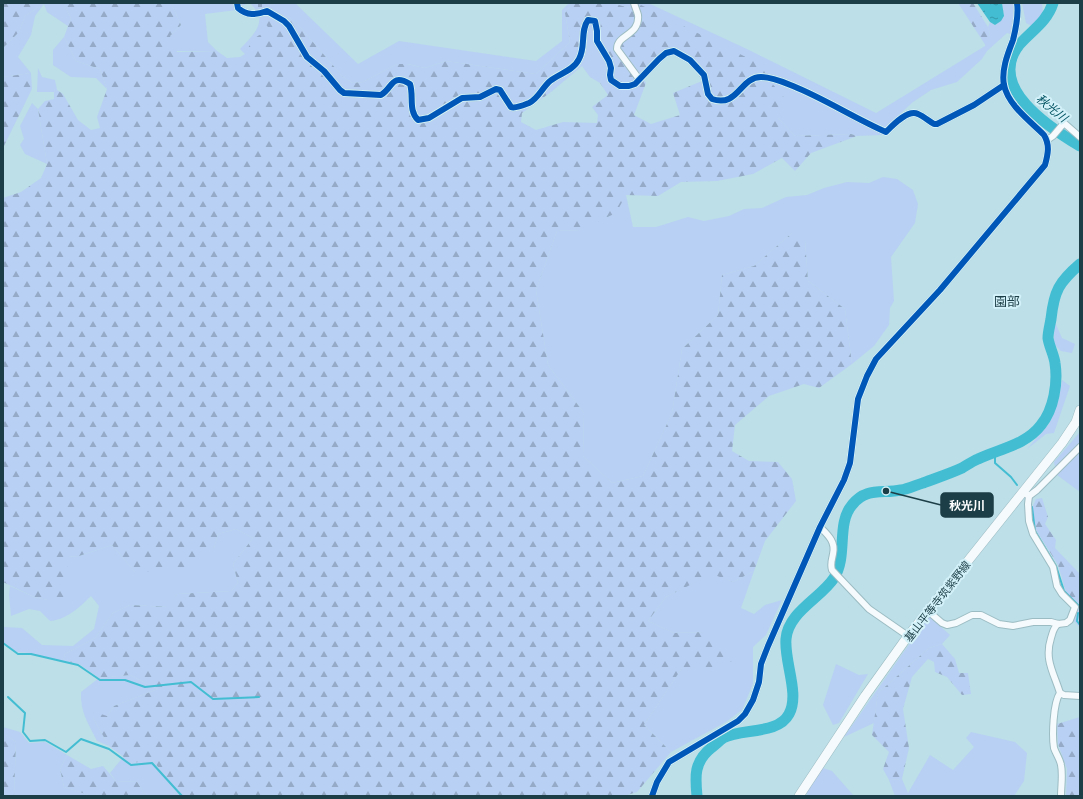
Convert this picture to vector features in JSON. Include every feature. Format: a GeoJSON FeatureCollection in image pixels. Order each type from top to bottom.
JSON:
{"type":"FeatureCollection","features":[{"type":"Feature","properties":{"kind":"main road","name":"基山平等寺筑紫野線"},"geometry":{"type":"LineString","coordinates":[[799,796],[908,636],[1026,494],[1076,422],[1080,410]]}},
{"type":"Feature","properties":{"kind":"street"},"geometry":{"type":"LineString","coordinates":[[237,3],[238,8],[242,12],[258,14],[267,11],[284,21],[289,26],[307,57],[324,71],[344,93],[381,95],[385,93],[394,81],[399,79],[410,84],[412,89],[413,112],[418,120],[429,118],[462,98],[480,96],[496,89],[500,90],[511,108],[528,103],[535,99],[549,82],[574,66],[579,59],[583,50],[585,24],[588,20],[595,21],[597,41],[609,61],[611,68],[611,80],[620,86],[636,84],[639,79],[666,53],[674,51],[690,60],[704,75],[708,94],[712,99],[718,102],[734,95],[745,84],[754,78],[770,78],[805,91],[886,132],[896,121],[911,113],[919,114],[934,124],[937,124],[974,105],[1004,85]]}},
{"type":"Feature","properties":{"kind":"street"},"geometry":{"type":"LineString","coordinates":[[634,3],[638,16],[637,25],[631,33],[620,40],[617,45],[617,49],[639,79]]}},
{"type":"Feature","properties":{"kind":"street"},"geometry":{"type":"LineString","coordinates":[[652,796],[660,776],[669,762],[730,727],[745,714],[755,694],[759,682],[761,664],[768,646],[820,527],[844,480],[850,463],[858,399],[867,376],[876,359],[940,290],[1045,165],[1048,147],[1047,140],[1044,135],[1011,102],[1004,85],[1003,74],[1018,19],[1016,3]]}},
{"type":"Feature","properties":{"kind":"street"},"geometry":{"type":"LineString","coordinates":[[1047,140],[1053,136],[1064,123],[1080,136]]}},
{"type":"Feature","properties":{"kind":"street"},"geometry":{"type":"LineString","coordinates":[[928,611],[942,623],[947,625],[956,623],[972,615],[981,615],[999,624],[1014,626],[1033,622],[1051,622],[1058,624],[1066,623],[1070,620],[1078,608],[1062,594],[1058,586],[1053,567],[1033,534],[1029,521],[1026,494],[1042,485],[1080,448]]}},
{"type":"Feature","properties":{"kind":"street"},"geometry":{"type":"LineString","coordinates":[[820,527],[829,535],[834,544],[831,565],[832,570],[869,609],[908,636]]}},
{"type":"Feature","properties":{"kind":"street"},"geometry":{"type":"LineString","coordinates":[[1058,624],[1054,628],[1049,644],[1048,654],[1052,672],[1060,693],[1064,695],[1080,696]]}},
{"type":"Feature","properties":{"kind":"street"},"geometry":{"type":"LineString","coordinates":[[1060,693],[1054,709],[1054,746],[1061,763],[1061,796]]}},
{"type":"Feature","properties":{"kind":"green space"},"geometry":{"type":"Polygon","coordinates":[[[3,3],[45,3],[25,16],[19,32],[3,48],[3,3]]]}},
{"type":"Feature","properties":{"kind":"green space"},"geometry":{"type":"Polygon","coordinates":[[[45,3],[63,3],[71,18],[68,26],[47,12],[44,4],[35,16],[31,35],[18,57],[31,73],[3,77],[3,48],[19,32],[25,16],[45,3]]]}},
{"type":"Feature","properties":{"kind":"green space"},"geometry":{"type":"Polygon","coordinates":[[[63,3],[173,3],[172,5],[181,25],[170,36],[177,52],[217,51],[227,58],[240,57],[252,59],[247,50],[252,42],[259,35],[272,32],[259,16],[269,13],[288,16],[300,27],[343,77],[353,83],[363,82],[397,64],[407,64],[425,68],[446,61],[536,74],[570,42],[565,13],[573,3],[612,3],[633,9],[641,5],[772,70],[770,81],[787,101],[778,118],[795,136],[851,134],[857,136],[811,153],[795,171],[782,158],[753,174],[717,181],[681,182],[658,196],[626,195],[616,213],[580,230],[557,231],[536,290],[548,365],[584,413],[583,456],[612,483],[643,476],[672,413],[682,349],[718,315],[722,275],[754,266],[792,233],[799,232],[805,240],[808,281],[845,309],[852,364],[819,388],[804,384],[769,396],[735,425],[732,451],[749,461],[778,462],[792,479],[796,501],[765,541],[754,571],[733,582],[712,574],[666,597],[648,621],[674,633],[705,632],[736,660],[713,668],[682,668],[644,725],[671,752],[637,792],[624,796],[176,796],[165,775],[152,760],[132,763],[109,746],[93,718],[95,712],[107,716],[114,706],[158,689],[130,675],[99,678],[79,664],[63,661],[65,654],[95,638],[113,613],[130,605],[168,607],[177,594],[231,591],[238,583],[233,564],[253,538],[236,529],[218,534],[213,549],[206,557],[188,567],[167,571],[135,572],[112,545],[79,556],[68,557],[66,597],[48,600],[34,597],[3,582],[3,198],[21,192],[41,178],[47,164],[38,109],[45,101],[54,99],[54,92],[57,90],[63,94],[78,120],[91,130],[100,128],[97,117],[107,89],[100,69],[76,61],[64,37],[71,18],[63,3]],[[596,17],[584,18],[581,26],[581,45],[575,59],[567,68],[548,82],[551,92],[522,113],[521,122],[536,130],[563,122],[597,123],[598,115],[592,107],[608,95],[600,83],[609,58],[599,38],[601,23],[596,17]],[[674,49],[664,50],[640,75],[646,83],[634,115],[651,124],[680,115],[673,93],[702,81],[690,58],[674,49]]]}},
{"type":"Feature","properties":{"kind":"green space"},"geometry":{"type":"Polygon","coordinates":[[[173,3],[250,3],[241,6],[237,10],[205,14],[208,42],[217,51],[143,51],[170,36],[181,25],[172,5],[173,3]]]}},
{"type":"Feature","properties":{"kind":"green space"},"geometry":{"type":"Polygon","coordinates":[[[250,3],[275,3],[258,12],[250,3]]]}},
{"type":"Feature","properties":{"kind":"green space"},"geometry":{"type":"Polygon","coordinates":[[[275,3],[295,3],[358,64],[399,41],[536,61],[562,41],[562,10],[569,3],[573,3],[565,13],[570,42],[536,74],[446,61],[425,68],[408,64],[397,64],[363,82],[353,83],[343,77],[300,27],[288,16],[272,32],[252,60],[240,57],[245,54],[240,49],[255,32],[259,23],[258,12],[275,3]]]}},
{"type":"Feature","properties":{"kind":"green space"},"geometry":{"type":"Polygon","coordinates":[[[612,3],[648,3],[749,50],[876,113],[985,46],[990,34],[988,27],[990,22],[995,25],[1004,17],[1002,3],[1013,3],[1014,17],[1010,34],[1007,33],[987,51],[982,59],[957,82],[931,90],[913,102],[889,124],[882,135],[857,136],[851,134],[795,136],[778,118],[633,9],[612,3]]]}},
{"type":"Feature","properties":{"kind":"green space"},"geometry":{"type":"Polygon","coordinates":[[[958,3],[973,3],[988,27],[990,34],[986,46],[958,3]]]}},
{"type":"Feature","properties":{"kind":"green space"},"geometry":{"type":"Polygon","coordinates":[[[1022,3],[1042,3],[1043,14],[1032,26],[1026,23],[1022,3]]]}},
{"type":"Feature","properties":{"kind":"green space"},"geometry":{"type":"Polygon","coordinates":[[[596,17],[601,23],[599,38],[609,58],[600,83],[590,77],[582,66],[551,92],[548,82],[580,49],[581,25],[584,18],[596,17]]]}},
{"type":"Feature","properties":{"kind":"green space"},"geometry":{"type":"Polygon","coordinates":[[[64,37],[76,61],[100,69],[107,89],[96,78],[71,77],[53,65],[53,50],[64,37]]]}},
{"type":"Feature","properties":{"kind":"green space"},"geometry":{"type":"Polygon","coordinates":[[[38,68],[42,77],[55,80],[57,90],[54,92],[37,92],[38,68]]]}},
{"type":"Feature","properties":{"kind":"green space"},"geometry":{"type":"Polygon","coordinates":[[[31,73],[32,89],[3,148],[3,77],[31,73]]]}},
{"type":"Feature","properties":{"kind":"green space"},"geometry":{"type":"Polygon","coordinates":[[[32,103],[38,109],[47,164],[25,154],[20,145],[24,139],[20,126],[32,103]]]}},
{"type":"Feature","properties":{"kind":"green space"},"geometry":{"type":"Polygon","coordinates":[[[883,177],[897,179],[913,190],[918,204],[915,223],[891,257],[894,301],[890,308],[889,325],[874,346],[852,364],[845,309],[808,281],[805,240],[792,233],[754,266],[722,275],[718,315],[682,349],[672,413],[643,476],[612,483],[583,456],[584,413],[548,365],[536,290],[557,231],[580,230],[626,195],[633,227],[656,227],[688,217],[704,221],[729,216],[744,209],[762,208],[786,197],[807,195],[824,188],[847,182],[869,183],[883,177]]]}},
{"type":"Feature","properties":{"kind":"green space"},"geometry":{"type":"Polygon","coordinates":[[[1054,320],[1062,338],[1075,344],[1072,353],[1061,351],[1054,344],[1054,320]]]}},
{"type":"Feature","properties":{"kind":"green space"},"geometry":{"type":"Polygon","coordinates":[[[1062,380],[1070,386],[1054,433],[1046,434],[1027,449],[1049,424],[1059,399],[1062,380]]]}},
{"type":"Feature","properties":{"kind":"green space"},"geometry":{"type":"Polygon","coordinates":[[[1080,432],[1080,492],[1057,475],[1054,462],[1080,432]]]}},
{"type":"Feature","properties":{"kind":"green space"},"geometry":{"type":"Polygon","coordinates":[[[1042,498],[1048,517],[1045,524],[1056,540],[1055,548],[1080,574],[1080,628],[1074,621],[1079,604],[1066,592],[1058,565],[1036,530],[1032,508],[1036,499],[1042,498]]]}},
{"type":"Feature","properties":{"kind":"green space"},"geometry":{"type":"Polygon","coordinates":[[[236,529],[253,538],[233,564],[238,583],[231,591],[177,594],[169,607],[130,605],[113,613],[95,638],[65,654],[63,661],[30,653],[17,652],[3,642],[4,627],[22,628],[42,645],[73,646],[94,629],[99,606],[91,596],[67,616],[56,620],[50,621],[40,611],[29,609],[11,616],[9,595],[10,586],[34,597],[48,600],[68,557],[79,556],[112,545],[135,572],[214,548],[218,534],[236,529]]]}},
{"type":"Feature","properties":{"kind":"green space"},"geometry":{"type":"Polygon","coordinates":[[[754,571],[741,608],[754,614],[765,605],[782,600],[766,635],[753,647],[753,684],[742,710],[726,722],[671,752],[644,725],[682,668],[713,668],[705,632],[674,633],[648,621],[666,597],[712,573],[733,582],[754,571]]]}},
{"type":"Feature","properties":{"kind":"green space"},"geometry":{"type":"Polygon","coordinates":[[[929,616],[950,635],[942,644],[929,648],[878,693],[874,723],[844,737],[929,616]]]}},
{"type":"Feature","properties":{"kind":"green space"},"geometry":{"type":"Polygon","coordinates":[[[942,644],[955,659],[959,673],[968,673],[971,694],[962,695],[947,677],[935,672],[934,662],[928,659],[912,677],[903,709],[909,748],[902,779],[889,780],[883,769],[889,752],[872,735],[878,693],[929,648],[942,644]]]}},
{"type":"Feature","properties":{"kind":"green space"},"geometry":{"type":"Polygon","coordinates":[[[836,664],[859,675],[868,674],[839,723],[833,725],[823,705],[836,664]]]}},
{"type":"Feature","properties":{"kind":"green space"},"geometry":{"type":"Polygon","coordinates":[[[130,675],[158,689],[114,706],[107,716],[93,718],[109,746],[97,741],[83,712],[81,692],[99,678],[130,675]]]}},
{"type":"Feature","properties":{"kind":"green space"},"geometry":{"type":"Polygon","coordinates":[[[1080,717],[1080,796],[1066,796],[1067,769],[1058,744],[1057,724],[1080,717]]]}},
{"type":"Feature","properties":{"kind":"green space"},"geometry":{"type":"Polygon","coordinates":[[[3,727],[20,732],[29,743],[45,742],[67,755],[60,769],[64,787],[92,796],[14,796],[16,742],[3,733],[3,727]]]}},
{"type":"Feature","properties":{"kind":"green space"},"geometry":{"type":"Polygon","coordinates":[[[971,732],[1015,742],[1027,753],[1024,781],[1014,796],[895,796],[889,780],[902,779],[908,793],[930,755],[953,770],[974,747],[966,738],[971,732]]]}},
{"type":"Feature","properties":{"kind":"green space"},"geometry":{"type":"Polygon","coordinates":[[[3,733],[16,742],[14,796],[3,796],[3,733]]]}},
{"type":"Feature","properties":{"kind":"green space"},"geometry":{"type":"Polygon","coordinates":[[[67,755],[91,769],[103,766],[116,781],[137,782],[146,796],[92,796],[64,787],[60,769],[67,755]]]}},
{"type":"Feature","properties":{"kind":"green space"},"geometry":{"type":"Polygon","coordinates":[[[124,756],[132,763],[151,759],[165,775],[176,796],[146,796],[137,782],[116,781],[110,773],[124,756]]]}},
{"type":"Feature","properties":{"kind":"green space"},"geometry":{"type":"Polygon","coordinates":[[[823,768],[832,771],[854,796],[809,796],[806,793],[823,768]]]}},
{"type":"Feature","properties":{"kind":"water"},"geometry":{"type":"Polygon","coordinates":[[[977,3],[1002,3],[1004,16],[1001,21],[995,25],[990,22],[977,3]]]}},
{"type":"Feature","properties":{"kind":"waterway","name":"秋光川"},"geometry":{"type":"LineString","coordinates":[[1053,3],[1043,21],[1019,45],[1011,61],[1010,76],[1016,91],[1026,104],[1053,129],[1080,146]]}},
{"type":"Feature","properties":{"kind":"waterway","name":"秋光川"},"geometry":{"type":"LineString","coordinates":[[697,796],[697,770],[705,753],[723,738],[777,725],[784,721],[789,714],[793,697],[786,648],[788,629],[799,613],[834,578],[838,569],[842,550],[844,521],[847,513],[857,499],[869,493],[904,489],[962,468],[986,455],[1020,442],[1035,432],[1041,425],[1052,404],[1056,379],[1054,357],[1048,338],[1054,301],[1062,282],[1080,264]]}},
{"type":"Feature","properties":{"kind":"waterway"},"geometry":{"type":"LineString","coordinates":[[995,452],[995,463],[1011,477],[1017,485]]}},
{"type":"Feature","properties":{"kind":"waterway"},"geometry":{"type":"LineString","coordinates":[[1032,507],[1035,531],[1056,566],[1064,591],[1079,606]]}},
{"type":"Feature","properties":{"kind":"waterway"},"geometry":{"type":"LineString","coordinates":[[1078,613],[1077,621],[1080,625]]}},
{"type":"Feature","properties":{"kind":"waterway"},"geometry":{"type":"LineString","coordinates":[[3,643],[18,654],[31,654],[78,665],[100,680],[125,680],[145,687],[191,682],[213,699],[259,697]]}},
{"type":"Feature","properties":{"kind":"waterway"},"geometry":{"type":"LineString","coordinates":[[8,697],[25,713],[23,732],[30,741],[45,740],[66,752],[81,739],[109,749],[131,765],[152,763],[182,796]]}},
{"type":"Feature","properties":{"kind":"cycle path"},"geometry":{"type":"LineString","coordinates":[[237,3],[238,8],[248,14],[267,11],[284,21],[289,26],[307,57],[324,71],[344,93],[381,95],[396,81],[404,81],[410,84],[413,112],[418,120],[429,118],[462,98],[480,97],[496,89],[500,90],[511,107],[515,108],[529,103],[550,81],[577,63],[581,54],[584,29],[588,20],[595,21],[597,41],[609,61],[611,68],[611,80],[620,86],[635,84],[666,53],[674,51],[690,60],[704,75],[708,94],[712,99],[721,101],[728,99],[754,78],[769,78],[781,81],[805,91],[886,132],[901,118],[914,113],[924,117],[934,124],[937,124],[974,105],[1004,85]]}},
{"type":"Feature","properties":{"kind":"cycle path"},"geometry":{"type":"LineString","coordinates":[[652,796],[657,782],[669,762],[738,721],[745,714],[753,700],[759,682],[761,664],[768,646],[820,527],[844,480],[850,463],[858,399],[867,376],[876,359],[940,290],[1045,165],[1048,150],[1044,135],[1015,106],[1006,92],[1004,85],[1004,68],[1017,22],[1017,3]]}},
{"type":"Feature","properties":{"kind":"place","name":"秋光川"},"geometry":{"type":"Point","coordinates":[886,491]}},
{"type":"Feature","properties":{"kind":"district","name":"園部"},"geometry":{"type":"Point","coordinates":[1007,301]}}]}
